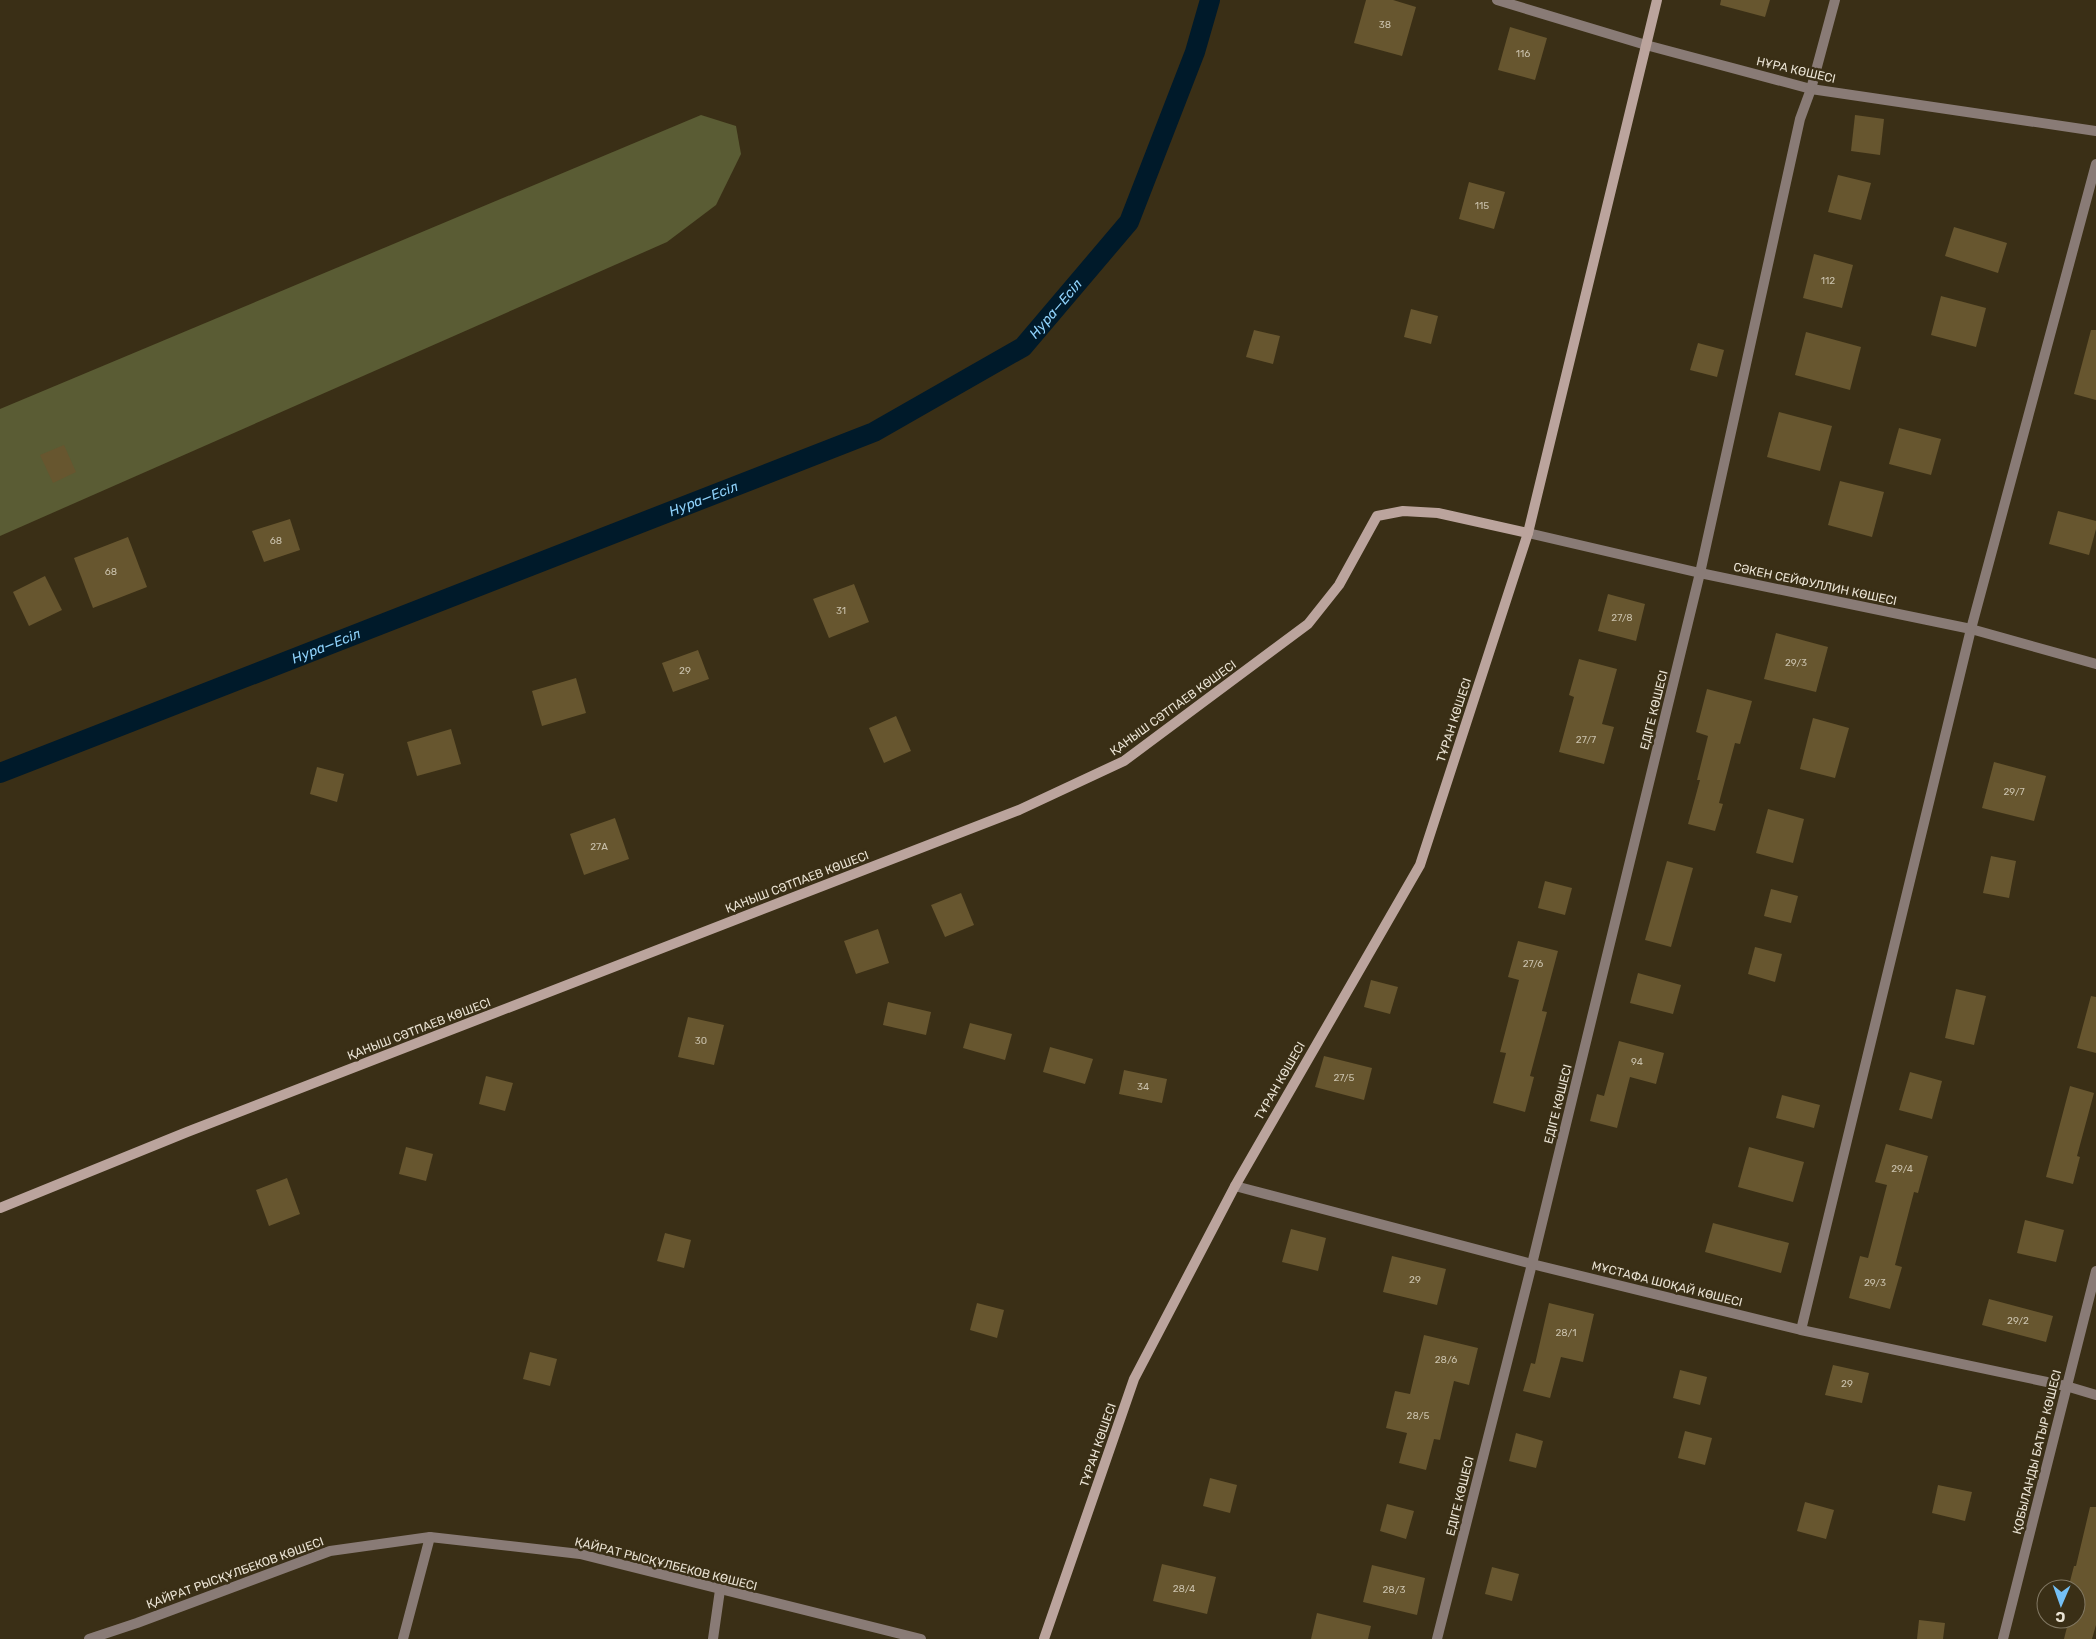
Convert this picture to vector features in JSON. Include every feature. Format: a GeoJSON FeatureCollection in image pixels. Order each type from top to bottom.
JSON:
{"type":"FeatureCollection","features":[{"type":"Feature","properties":{"kind":"street","name":"НҰРА КӨШЕСІ"},"geometry":{"type":"LineString","coordinates":[[1497,0],[1646,45],[1810,89],[2096,131]]}},
{"type":"Feature","properties":{"kind":"street","name":"ТҰРАН КӨШЕСІ"},"geometry":{"type":"LineString","coordinates":[[1044,1639],[1134,1379],[1235,1186],[1420,865],[1528,533],[1657,0]]}},
{"type":"Feature","properties":{"kind":"street","name":"ЕДІГЕ КӨШЕСІ"},"geometry":{"type":"LineString","coordinates":[[1437,1639],[1532,1264],[1700,573],[1800,119],[1835,0]]}},
{"type":"Feature","properties":{"kind":"street"},"geometry":{"type":"LineString","coordinates":[[1802,1330],[1971,629],[2096,164]]}},
{"type":"Feature","properties":{"kind":"street","name":"ҚАНЫШ СӘТПАЕВ КӨШЕСІ"},"geometry":{"type":"LineString","coordinates":[[0,1208],[187,1132],[1019,810],[1124,761],[1308,624],[1339,585],[1378,516],[1403,511],[1438,513],[1528,533]]}},
{"type":"Feature","properties":{"kind":"street","name":"СӘКЕН СЕЙФУЛЛИН КӨШЕСІ"},"geometry":{"type":"LineString","coordinates":[[1528,533],[1700,573],[1971,629],[2096,664]]}},
{"type":"Feature","properties":{"kind":"street","name":"МҰСТАФА ШОҚАЙ КӨШЕСІ"},"geometry":{"type":"LineString","coordinates":[[1235,1186],[1532,1264],[1802,1330],[2066,1386],[2096,1395]]}},
{"type":"Feature","properties":{"kind":"street","name":"ҚОБЫЛАНДЫ БАТЫР КӨШЕСІ"},"geometry":{"type":"LineString","coordinates":[[2003,1639],[2096,1271]]}},
{"type":"Feature","properties":{"kind":"street"},"geometry":{"type":"LineString","coordinates":[[403,1639],[430,1537]]}},
{"type":"Feature","properties":{"kind":"street","name":"ҚАЙРАТ РЫСҚҰЛБЕКОВ КӨШЕСІ"},"geometry":{"type":"LineString","coordinates":[[89,1639],[330,1551],[430,1537],[580,1554],[921,1639]]}},
{"type":"Feature","properties":{"kind":"street"},"geometry":{"type":"LineString","coordinates":[[713,1639],[720,1590]]}},
{"type":"Feature","properties":{"kind":"green space"},"geometry":{"type":"Polygon","coordinates":[[[701,115],[736,126],[741,154],[716,205],[667,242],[0,536],[0,409],[701,115]]]}},
{"type":"Feature","properties":{"kind":"building"},"geometry":{"type":"Polygon","coordinates":[[[1366,0],[1393,0],[1416,7],[1402,56],[1354,43],[1366,0]]]}},
{"type":"Feature","properties":{"kind":"building"},"geometry":{"type":"Polygon","coordinates":[[[1721,0],[1770,0],[1765,17],[1720,5],[1721,0]]]}},
{"type":"Feature","properties":{"kind":"building"},"geometry":{"type":"Polygon","coordinates":[[[1510,27],[1547,38],[1535,80],[1498,70],[1510,27]]]}},
{"type":"Feature","properties":{"kind":"building"},"geometry":{"type":"Polygon","coordinates":[[[1855,115],[1884,119],[1880,155],[1851,151],[1855,115]]]}},
{"type":"Feature","properties":{"kind":"building"},"geometry":{"type":"Polygon","coordinates":[[[1838,175],[1871,183],[1861,220],[1828,212],[1838,175]]]}},
{"type":"Feature","properties":{"kind":"building"},"geometry":{"type":"Polygon","coordinates":[[[1469,182],[1505,192],[1494,229],[1459,219],[1469,182]]]}},
{"type":"Feature","properties":{"kind":"building"},"geometry":{"type":"Polygon","coordinates":[[[1954,227],[2007,243],[1998,273],[1945,256],[1954,227]]]}},
{"type":"Feature","properties":{"kind":"building"},"geometry":{"type":"Polygon","coordinates":[[[1814,254],[1853,265],[1842,308],[1803,298],[1814,254]]]}},
{"type":"Feature","properties":{"kind":"building"},"geometry":{"type":"Polygon","coordinates":[[[1941,296],[1986,308],[1976,347],[1931,335],[1941,296]]]}},
{"type":"Feature","properties":{"kind":"building"},"geometry":{"type":"Polygon","coordinates":[[[1411,309],[1438,316],[1431,344],[1404,337],[1411,309]]]}},
{"type":"Feature","properties":{"kind":"building"},"geometry":{"type":"Polygon","coordinates":[[[1254,330],[1280,336],[1273,364],[1246,357],[1254,330]]]}},
{"type":"Feature","properties":{"kind":"building"},"geometry":{"type":"Polygon","coordinates":[[[2091,330],[2096,330],[2096,400],[2074,394],[2091,330]]]}},
{"type":"Feature","properties":{"kind":"building"},"geometry":{"type":"Polygon","coordinates":[[[1806,332],[1861,347],[1850,390],[1795,375],[1806,332]]]}},
{"type":"Feature","properties":{"kind":"building"},"geometry":{"type":"Polygon","coordinates":[[[1698,343],[1724,350],[1717,377],[1690,370],[1698,343]]]}},
{"type":"Feature","properties":{"kind":"building"},"geometry":{"type":"Polygon","coordinates":[[[1779,412],[1832,426],[1820,471],[1767,457],[1779,412]]]}},
{"type":"Feature","properties":{"kind":"building"},"geometry":{"type":"Polygon","coordinates":[[[1899,428],[1941,439],[1931,475],[1889,464],[1899,428]]]}},
{"type":"Feature","properties":{"kind":"building"},"geometry":{"type":"Polygon","coordinates":[[[64,445],[76,472],[53,483],[40,455],[64,445]]]}},
{"type":"Feature","properties":{"kind":"building"},"geometry":{"type":"Polygon","coordinates":[[[1840,481],[1884,492],[1872,537],[1828,525],[1840,481]]]}},
{"type":"Feature","properties":{"kind":"building"},"geometry":{"type":"Polygon","coordinates":[[[2058,511],[2096,521],[2096,529],[2089,555],[2049,544],[2058,511]]]}},
{"type":"Feature","properties":{"kind":"building"},"geometry":{"type":"Polygon","coordinates":[[[290,519],[300,550],[264,562],[252,531],[290,519]]]}},
{"type":"Feature","properties":{"kind":"building"},"geometry":{"type":"Polygon","coordinates":[[[128,537],[147,587],[93,608],[74,558],[128,537]]]}},
{"type":"Feature","properties":{"kind":"building"},"geometry":{"type":"Polygon","coordinates":[[[45,576],[62,610],[29,626],[13,592],[45,576]]]}},
{"type":"Feature","properties":{"kind":"building"},"geometry":{"type":"Polygon","coordinates":[[[854,584],[869,622],[829,638],[813,599],[854,584]]]}},
{"type":"Feature","properties":{"kind":"building"},"geometry":{"type":"Polygon","coordinates":[[[1608,594],[1645,604],[1636,641],[1598,631],[1608,594]]]}},
{"type":"Feature","properties":{"kind":"building"},"geometry":{"type":"Polygon","coordinates":[[[1776,633],[1828,647],[1816,692],[1764,679],[1776,633]]]}},
{"type":"Feature","properties":{"kind":"building"},"geometry":{"type":"Polygon","coordinates":[[[698,650],[709,679],[673,692],[662,663],[698,650]]]}},
{"type":"Feature","properties":{"kind":"building"},"geometry":{"type":"Polygon","coordinates":[[[1579,659],[1617,669],[1602,724],[1614,727],[1604,764],[1559,752],[1574,697],[1569,695],[1579,659]]]}},
{"type":"Feature","properties":{"kind":"building"},"geometry":{"type":"Polygon","coordinates":[[[576,678],[586,713],[542,726],[532,691],[576,678]]]}},
{"type":"Feature","properties":{"kind":"building"},"geometry":{"type":"Polygon","coordinates":[[[1707,689],[1752,701],[1740,744],[1735,743],[1719,803],[1723,804],[1715,831],[1688,824],[1700,780],[1697,780],[1708,736],[1696,732],[1707,689]]]}},
{"type":"Feature","properties":{"kind":"building"},"geometry":{"type":"Polygon","coordinates":[[[896,716],[911,751],[884,763],[869,728],[896,716]]]}},
{"type":"Feature","properties":{"kind":"building"},"geometry":{"type":"Polygon","coordinates":[[[1813,718],[1849,728],[1835,778],[1800,769],[1813,718]]]}},
{"type":"Feature","properties":{"kind":"building"},"geometry":{"type":"Polygon","coordinates":[[[451,729],[461,764],[417,776],[407,742],[451,729]]]}},
{"type":"Feature","properties":{"kind":"building"},"geometry":{"type":"Polygon","coordinates":[[[1994,762],[2046,776],[2034,821],[1982,808],[1994,762]]]}},
{"type":"Feature","properties":{"kind":"building"},"geometry":{"type":"Polygon","coordinates":[[[317,767],[344,774],[337,802],[310,794],[317,767]]]}},
{"type":"Feature","properties":{"kind":"building"},"geometry":{"type":"Polygon","coordinates":[[[1768,809],[1804,819],[1793,863],[1756,853],[1768,809]]]}},
{"type":"Feature","properties":{"kind":"building"},"geometry":{"type":"Polygon","coordinates":[[[615,818],[629,859],[584,875],[570,834],[615,818]]]}},
{"type":"Feature","properties":{"kind":"building"},"geometry":{"type":"Polygon","coordinates":[[[1991,856],[2016,861],[2009,898],[1983,893],[1991,856]]]}},
{"type":"Feature","properties":{"kind":"building"},"geometry":{"type":"Polygon","coordinates":[[[1667,861],[1693,868],[1671,947],[1645,940],[1667,861]]]}},
{"type":"Feature","properties":{"kind":"building"},"geometry":{"type":"Polygon","coordinates":[[[1545,881],[1572,888],[1565,915],[1538,908],[1545,881]]]}},
{"type":"Feature","properties":{"kind":"building"},"geometry":{"type":"Polygon","coordinates":[[[1771,889],[1798,896],[1791,923],[1764,916],[1771,889]]]}},
{"type":"Feature","properties":{"kind":"building"},"geometry":{"type":"Polygon","coordinates":[[[961,893],[974,925],[945,937],[931,905],[961,893]]]}},
{"type":"Feature","properties":{"kind":"building"},"geometry":{"type":"Polygon","coordinates":[[[878,929],[889,963],[856,974],[844,941],[878,929]]]}},
{"type":"Feature","properties":{"kind":"building"},"geometry":{"type":"Polygon","coordinates":[[[1518,941],[1558,951],[1542,1011],[1547,1012],[1530,1076],[1534,1077],[1525,1112],[1493,1103],[1506,1053],[1500,1052],[1519,980],[1508,977],[1518,941]]]}},
{"type":"Feature","properties":{"kind":"building"},"geometry":{"type":"Polygon","coordinates":[[[1755,947],[1782,954],[1775,982],[1748,974],[1755,947]]]}},
{"type":"Feature","properties":{"kind":"building"},"geometry":{"type":"Polygon","coordinates":[[[1638,973],[1681,985],[1673,1014],[1630,1003],[1638,973]]]}},
{"type":"Feature","properties":{"kind":"building"},"geometry":{"type":"Polygon","coordinates":[[[1371,980],[1398,987],[1390,1014],[1364,1007],[1371,980]]]}},
{"type":"Feature","properties":{"kind":"building"},"geometry":{"type":"Polygon","coordinates":[[[1956,989],[1986,996],[1974,1045],[1945,1038],[1956,989]]]}},
{"type":"Feature","properties":{"kind":"building"},"geometry":{"type":"Polygon","coordinates":[[[2091,996],[2096,997],[2096,1053],[2077,1048],[2091,996]]]}},
{"type":"Feature","properties":{"kind":"building"},"geometry":{"type":"Polygon","coordinates":[[[888,1002],[931,1012],[926,1035],[883,1025],[888,1002]]]}},
{"type":"Feature","properties":{"kind":"building"},"geometry":{"type":"Polygon","coordinates":[[[688,1017],[724,1025],[714,1065],[678,1057],[688,1017]]]}},
{"type":"Feature","properties":{"kind":"building"},"geometry":{"type":"Polygon","coordinates":[[[970,1023],[1012,1034],[1005,1060],[963,1048],[970,1023]]]}},
{"type":"Feature","properties":{"kind":"building"},"geometry":{"type":"Polygon","coordinates":[[[1619,1041],[1664,1053],[1656,1084],[1630,1077],[1617,1128],[1590,1121],[1597,1094],[1604,1096],[1619,1041]]]}},
{"type":"Feature","properties":{"kind":"building"},"geometry":{"type":"Polygon","coordinates":[[[1050,1047],[1093,1059],[1085,1084],[1043,1072],[1050,1047]]]}},
{"type":"Feature","properties":{"kind":"building"},"geometry":{"type":"Polygon","coordinates":[[[1324,1056],[1372,1068],[1364,1100],[1315,1087],[1324,1056]]]}},
{"type":"Feature","properties":{"kind":"building"},"geometry":{"type":"Polygon","coordinates":[[[1124,1070],[1167,1079],[1162,1103],[1119,1094],[1124,1070]]]}},
{"type":"Feature","properties":{"kind":"building"},"geometry":{"type":"Polygon","coordinates":[[[1910,1072],[1942,1081],[1932,1119],[1899,1110],[1910,1072]]]}},
{"type":"Feature","properties":{"kind":"building"},"geometry":{"type":"Polygon","coordinates":[[[486,1076],[513,1083],[505,1111],[479,1104],[486,1076]]]}},
{"type":"Feature","properties":{"kind":"building"},"geometry":{"type":"Polygon","coordinates":[[[2070,1086],[2094,1093],[2077,1156],[2080,1157],[2073,1184],[2046,1177],[2070,1086]]]}},
{"type":"Feature","properties":{"kind":"building"},"geometry":{"type":"Polygon","coordinates":[[[1782,1095],[1820,1105],[1814,1128],[1776,1118],[1782,1095]]]}},
{"type":"Feature","properties":{"kind":"building"},"geometry":{"type":"Polygon","coordinates":[[[1886,1144],[1928,1156],[1918,1193],[1914,1192],[1895,1265],[1902,1267],[1890,1309],[1849,1298],[1860,1256],[1868,1258],[1887,1185],[1875,1182],[1886,1144]]]}},
{"type":"Feature","properties":{"kind":"building"},"geometry":{"type":"Polygon","coordinates":[[[406,1147],[433,1154],[426,1181],[399,1174],[406,1147]]]}},
{"type":"Feature","properties":{"kind":"building"},"geometry":{"type":"Polygon","coordinates":[[[1749,1147],[1804,1162],[1793,1202],[1738,1187],[1749,1147]]]}},
{"type":"Feature","properties":{"kind":"building"},"geometry":{"type":"Polygon","coordinates":[[[287,1178],[300,1214],[269,1226],[256,1190],[287,1178]]]}},
{"type":"Feature","properties":{"kind":"building"},"geometry":{"type":"Polygon","coordinates":[[[2025,1220],[2064,1230],[2056,1262],[2017,1253],[2025,1220]]]}},
{"type":"Feature","properties":{"kind":"building"},"geometry":{"type":"Polygon","coordinates":[[[1713,1223],[1789,1243],[1781,1273],[1705,1252],[1713,1223]]]}},
{"type":"Feature","properties":{"kind":"building"},"geometry":{"type":"Polygon","coordinates":[[[1291,1229],[1326,1238],[1318,1271],[1282,1262],[1291,1229]]]}},
{"type":"Feature","properties":{"kind":"building"},"geometry":{"type":"Polygon","coordinates":[[[665,1233],[691,1240],[684,1268],[657,1261],[665,1233]]]}},
{"type":"Feature","properties":{"kind":"building"},"geometry":{"type":"Polygon","coordinates":[[[1392,1256],[1446,1269],[1437,1305],[1383,1292],[1392,1256]]]}},
{"type":"Feature","properties":{"kind":"building"},"geometry":{"type":"Polygon","coordinates":[[[1989,1299],[2053,1316],[2046,1342],[1982,1325],[1989,1299]]]}},
{"type":"Feature","properties":{"kind":"building"},"geometry":{"type":"Polygon","coordinates":[[[977,1303],[1004,1310],[997,1338],[970,1330],[977,1303]]]}},
{"type":"Feature","properties":{"kind":"building"},"geometry":{"type":"Polygon","coordinates":[[[1549,1303],[1594,1314],[1583,1362],[1561,1357],[1550,1398],[1523,1391],[1531,1363],[1535,1364],[1549,1303]]]}},
{"type":"Feature","properties":{"kind":"building"},"geometry":{"type":"Polygon","coordinates":[[[1424,1335],[1478,1348],[1469,1385],[1454,1381],[1440,1440],[1434,1439],[1426,1470],[1399,1463],[1407,1433],[1386,1428],[1395,1391],[1410,1394],[1424,1335]]]}},
{"type":"Feature","properties":{"kind":"building"},"geometry":{"type":"Polygon","coordinates":[[[530,1352],[557,1359],[550,1386],[523,1379],[530,1352]]]}},
{"type":"Feature","properties":{"kind":"building"},"geometry":{"type":"Polygon","coordinates":[[[1833,1365],[1869,1373],[1862,1403],[1825,1395],[1833,1365]]]}},
{"type":"Feature","properties":{"kind":"building"},"geometry":{"type":"Polygon","coordinates":[[[1680,1370],[1707,1377],[1700,1405],[1673,1398],[1680,1370]]]}},
{"type":"Feature","properties":{"kind":"building"},"geometry":{"type":"Polygon","coordinates":[[[1685,1431],[1712,1438],[1705,1465],[1678,1458],[1685,1431]]]}},
{"type":"Feature","properties":{"kind":"building"},"geometry":{"type":"Polygon","coordinates":[[[1516,1433],[1543,1441],[1536,1468],[1509,1461],[1516,1433]]]}},
{"type":"Feature","properties":{"kind":"building"},"geometry":{"type":"Polygon","coordinates":[[[1210,1478],[1237,1485],[1230,1513],[1203,1506],[1210,1478]]]}},
{"type":"Feature","properties":{"kind":"building"},"geometry":{"type":"Polygon","coordinates":[[[1938,1485],[1972,1492],[1965,1521],[1932,1513],[1938,1485]]]}},
{"type":"Feature","properties":{"kind":"building"},"geometry":{"type":"Polygon","coordinates":[[[1805,1502],[1834,1510],[1826,1539],[1797,1531],[1805,1502]]]}},
{"type":"Feature","properties":{"kind":"building"},"geometry":{"type":"Polygon","coordinates":[[[1387,1504],[1414,1511],[1406,1539],[1380,1531],[1387,1504]]]}},
{"type":"Feature","properties":{"kind":"building"},"geometry":{"type":"Polygon","coordinates":[[[2090,1507],[2096,1507],[2096,1625],[2092,1639],[2064,1639],[2066,1629],[2086,1629],[2086,1579],[2071,1579],[2074,1566],[2076,1566],[2090,1507]]]}},
{"type":"Feature","properties":{"kind":"building"},"geometry":{"type":"Polygon","coordinates":[[[1162,1564],[1216,1577],[1207,1614],[1153,1601],[1162,1564]]]}},
{"type":"Feature","properties":{"kind":"building"},"geometry":{"type":"Polygon","coordinates":[[[1372,1565],[1425,1578],[1417,1615],[1363,1602],[1372,1565]]]}},
{"type":"Feature","properties":{"kind":"building"},"geometry":{"type":"Polygon","coordinates":[[[1492,1567],[1519,1574],[1512,1601],[1485,1594],[1492,1567]]]}},
{"type":"Feature","properties":{"kind":"building"},"geometry":{"type":"Polygon","coordinates":[[[1317,1613],[1371,1626],[1368,1639],[1311,1639],[1317,1613]]]}},
{"type":"Feature","properties":{"kind":"building"},"geometry":{"type":"Polygon","coordinates":[[[1919,1620],[1945,1623],[1943,1639],[1917,1639],[1919,1620]]]}},
{"type":"Feature","properties":{"kind":"waterway","name":"Нура—Есіл"},"geometry":{"type":"LineString","coordinates":[[0,773],[874,432],[1023,347],[1129,222],[1195,52],[1210,0]]}}]}
